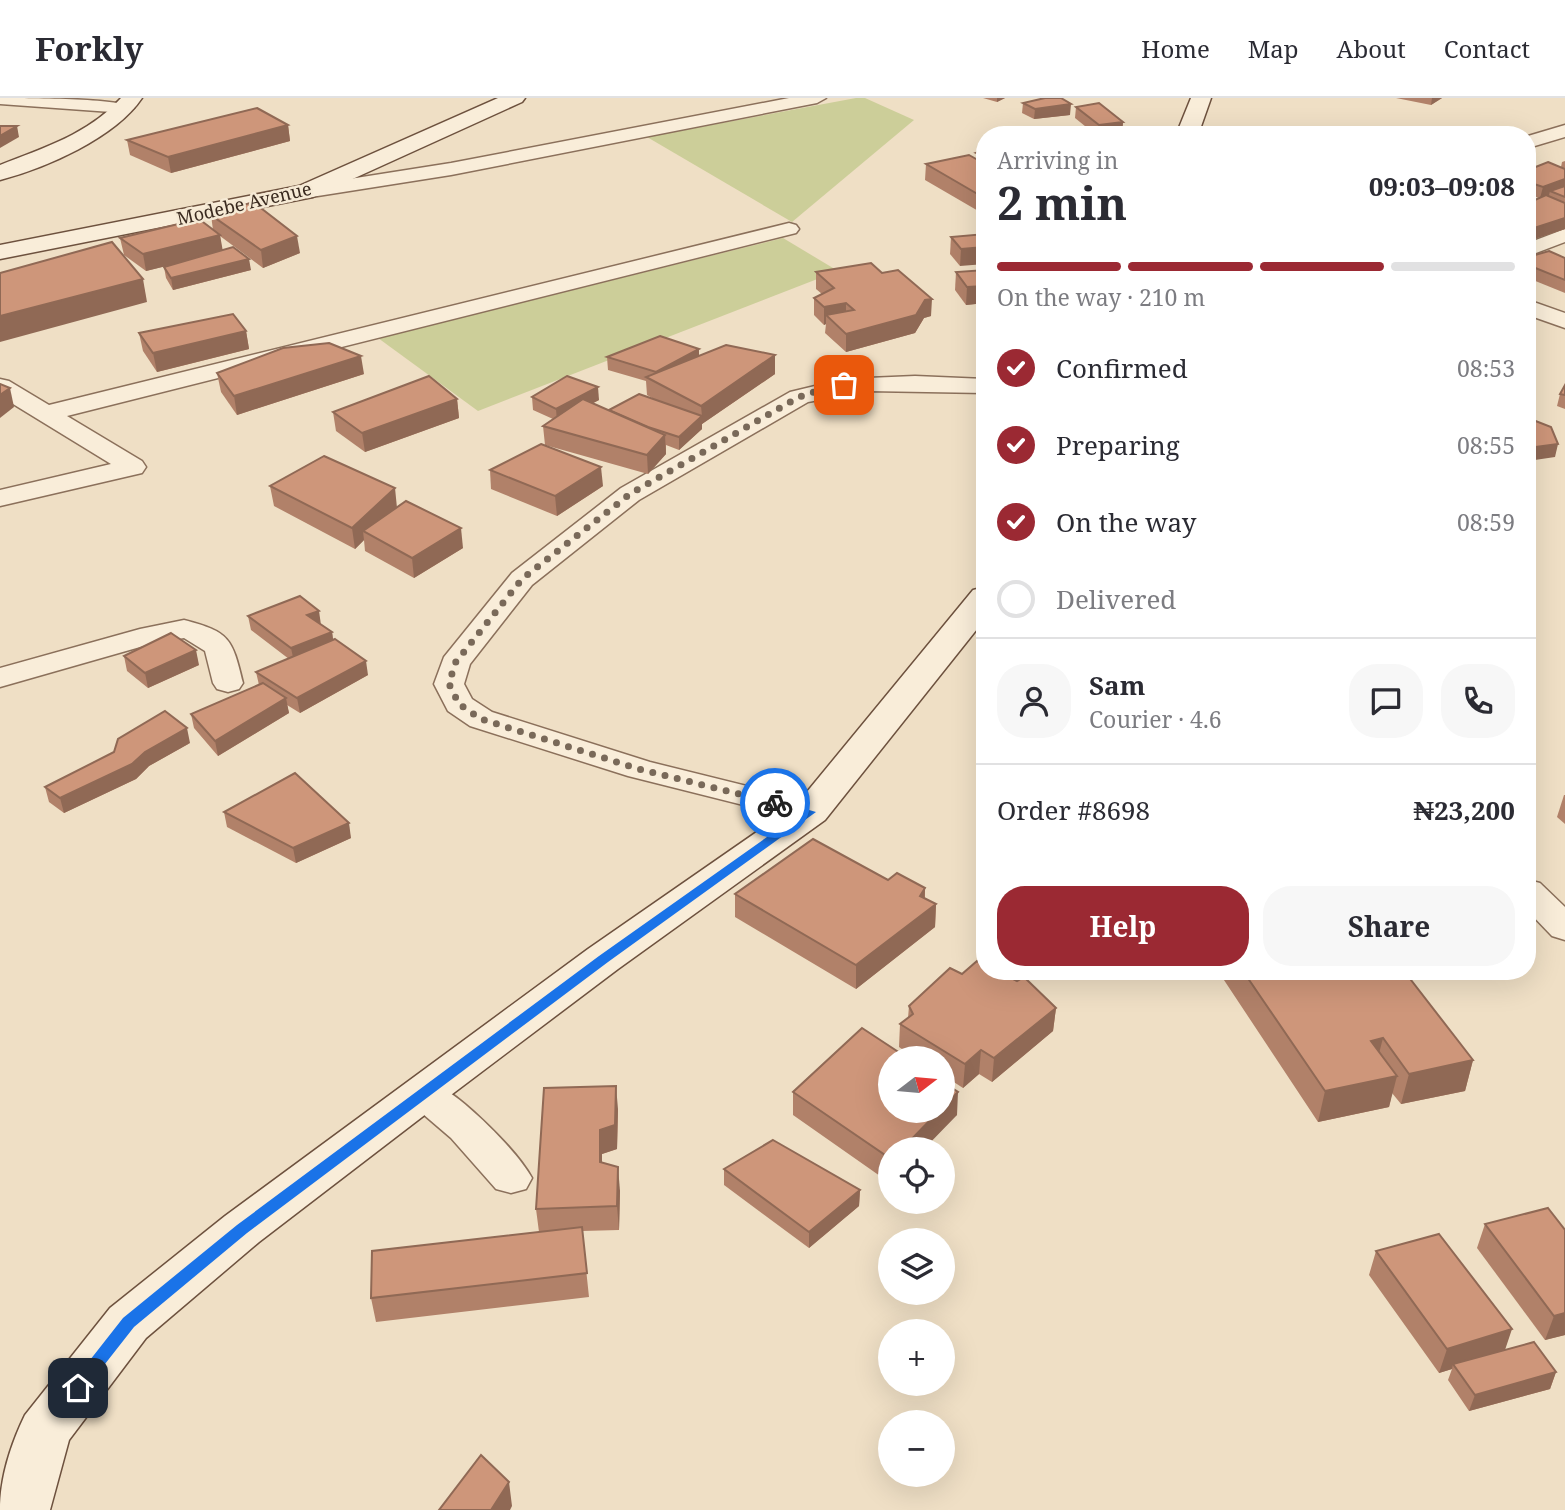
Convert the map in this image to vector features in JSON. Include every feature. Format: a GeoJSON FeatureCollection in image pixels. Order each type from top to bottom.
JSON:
{"type":"FeatureCollection","features":[{"type":"Feature","properties":{"kind":"street","name":"Modebe Avenue"},"geometry":{"type":"LineString","coordinates":[[0,252],[305,192],[514,98]]}},
{"type":"Feature","properties":{"kind":"street"},"geometry":{"type":"LineString","coordinates":[[305,192],[451,169],[817,98]]}},
{"type":"Feature","properties":{"kind":"street"},"geometry":{"type":"LineString","coordinates":[[1192,126],[1206,98]]}},
{"type":"Feature","properties":{"kind":"street"},"geometry":{"type":"LineString","coordinates":[[0,99],[131,101]]}},
{"type":"Feature","properties":{"kind":"street"},"geometry":{"type":"LineString","coordinates":[[0,173],[101,127],[131,101]]}},
{"type":"Feature","properties":{"kind":"street"},"geometry":{"type":"LineString","coordinates":[[1536,140],[1565,131]]}},
{"type":"Feature","properties":{"kind":"street"},"geometry":{"type":"LineString","coordinates":[[45,414],[789,229]]}},
{"type":"Feature","properties":{"kind":"street"},"geometry":{"type":"LineString","coordinates":[[1536,247],[1565,235]]}},
{"type":"Feature","properties":{"kind":"street"},"geometry":{"type":"LineString","coordinates":[[1536,310],[1565,321]]}},
{"type":"Feature","properties":{"kind":"street"},"geometry":{"type":"LineString","coordinates":[[811,812],[639,769],[481,719],[459,704],[449,684],[455,663],[522,579],[630,494],[799,397],[829,387],[858,384],[976,386]]}},
{"type":"Feature","properties":{"kind":"street"},"geometry":{"type":"LineString","coordinates":[[0,386],[133,467],[0,498]]}},
{"type":"Feature","properties":{"kind":"street"},"geometry":{"type":"LineString","coordinates":[[22,1510],[44,1431],[128,1323],[242,1229],[603,959],[811,812],[976,608]]}},
{"type":"Feature","properties":{"kind":"street"},"geometry":{"type":"LineString","coordinates":[[0,678],[150,635],[184,629],[200,633],[220,649],[228,683]]}},
{"type":"Feature","properties":{"kind":"street"},"geometry":{"type":"LineString","coordinates":[[1536,899],[1565,928]]}},
{"type":"Feature","properties":{"kind":"street"},"geometry":{"type":"LineString","coordinates":[[424,1093],[465,1128],[511,1178]]}},
{"type":"Feature","properties":{"kind":"green space"},"geometry":{"type":"Polygon","coordinates":[[[865,98],[914,120],[792,222],[647,137],[865,98]]]}},
{"type":"Feature","properties":{"kind":"green space"},"geometry":{"type":"Polygon","coordinates":[[[783,238],[838,271],[478,411],[378,338],[783,238]]]}},
{"type":"Feature","properties":{"kind":"building"},"geometry":{"type":"Polygon","coordinates":[[[1061,98],[1071,104],[1035,109],[1023,103],[1061,98]]]}},
{"type":"Feature","properties":{"kind":"building"},"geometry":{"type":"Polygon","coordinates":[[[1099,103],[1123,122],[1099,125],[1076,107],[1099,103]]]}},
{"type":"Feature","properties":{"kind":"building"},"geometry":{"type":"Polygon","coordinates":[[[257,108],[288,125],[168,157],[127,140],[257,108]]]}},
{"type":"Feature","properties":{"kind":"building"},"geometry":{"type":"Polygon","coordinates":[[[0,126],[17,126],[0,136],[0,126]]]}},
{"type":"Feature","properties":{"kind":"building"},"geometry":{"type":"Polygon","coordinates":[[[969,155],[976,159],[976,193],[926,164],[969,155]]]}},
{"type":"Feature","properties":{"kind":"building"},"geometry":{"type":"Polygon","coordinates":[[[1548,162],[1565,169],[1565,179],[1543,187],[1536,185],[1536,167],[1548,162]]]}},
{"type":"Feature","properties":{"kind":"building"},"geometry":{"type":"Polygon","coordinates":[[[1565,186],[1565,197],[1550,191],[1565,186]]]}},
{"type":"Feature","properties":{"kind":"building"},"geometry":{"type":"Polygon","coordinates":[[[1546,195],[1565,203],[1565,218],[1536,227],[1536,199],[1546,195]]]}},
{"type":"Feature","properties":{"kind":"building"},"geometry":{"type":"Polygon","coordinates":[[[253,202],[297,236],[261,250],[211,215],[253,202]]]}},
{"type":"Feature","properties":{"kind":"building"},"geometry":{"type":"Polygon","coordinates":[[[199,219],[220,235],[143,254],[120,238],[199,219]]]}},
{"type":"Feature","properties":{"kind":"building"},"geometry":{"type":"Polygon","coordinates":[[[976,235],[976,248],[961,249],[951,237],[976,235]]]}},
{"type":"Feature","properties":{"kind":"building"},"geometry":{"type":"Polygon","coordinates":[[[112,242],[143,279],[0,316],[0,273],[112,242]]]}},
{"type":"Feature","properties":{"kind":"building"},"geometry":{"type":"Polygon","coordinates":[[[233,247],[249,259],[171,278],[164,267],[233,247]]]}},
{"type":"Feature","properties":{"kind":"building"},"geometry":{"type":"Polygon","coordinates":[[[1549,251],[1565,258],[1565,280],[1536,268],[1536,255],[1549,251]]]}},
{"type":"Feature","properties":{"kind":"building"},"geometry":{"type":"Polygon","coordinates":[[[871,263],[882,273],[898,270],[932,299],[925,300],[916,315],[846,334],[826,315],[854,310],[846,303],[824,307],[814,298],[834,288],[816,272],[871,263]]]}},
{"type":"Feature","properties":{"kind":"building"},"geometry":{"type":"Polygon","coordinates":[[[976,271],[976,286],[967,287],[956,272],[976,271]]]}},
{"type":"Feature","properties":{"kind":"building"},"geometry":{"type":"Polygon","coordinates":[[[233,314],[246,331],[153,353],[139,333],[233,314]]]}},
{"type":"Feature","properties":{"kind":"building"},"geometry":{"type":"Polygon","coordinates":[[[660,336],[699,349],[656,372],[607,357],[660,336]]]}},
{"type":"Feature","properties":{"kind":"building"},"geometry":{"type":"Polygon","coordinates":[[[329,343],[361,356],[234,396],[217,373],[283,348],[329,343]]]}},
{"type":"Feature","properties":{"kind":"building"},"geometry":{"type":"Polygon","coordinates":[[[726,345],[775,355],[701,406],[646,377],[726,345]]]}},
{"type":"Feature","properties":{"kind":"building"},"geometry":{"type":"Polygon","coordinates":[[[429,376],[457,399],[362,433],[333,412],[429,376]]]}},
{"type":"Feature","properties":{"kind":"building"},"geometry":{"type":"Polygon","coordinates":[[[567,376],[598,387],[556,409],[532,397],[567,376]]]}},
{"type":"Feature","properties":{"kind":"building"},"geometry":{"type":"Polygon","coordinates":[[[0,384],[10,388],[0,395],[0,384]]]}},
{"type":"Feature","properties":{"kind":"building"},"geometry":{"type":"Polygon","coordinates":[[[639,394],[702,416],[679,437],[609,410],[639,394]]]}},
{"type":"Feature","properties":{"kind":"building"},"geometry":{"type":"Polygon","coordinates":[[[583,399],[665,435],[647,455],[543,426],[583,399]]]}},
{"type":"Feature","properties":{"kind":"building"},"geometry":{"type":"Polygon","coordinates":[[[1536,421],[1551,427],[1558,444],[1536,447],[1536,421]]]}},
{"type":"Feature","properties":{"kind":"building"},"geometry":{"type":"Polygon","coordinates":[[[541,444],[601,467],[555,496],[490,470],[541,444]]]}},
{"type":"Feature","properties":{"kind":"building"},"geometry":{"type":"Polygon","coordinates":[[[324,456],[395,488],[352,528],[270,486],[324,456]]]}},
{"type":"Feature","properties":{"kind":"building"},"geometry":{"type":"Polygon","coordinates":[[[406,501],[461,528],[412,558],[363,531],[406,501]]]}},
{"type":"Feature","properties":{"kind":"building"},"geometry":{"type":"Polygon","coordinates":[[[300,596],[319,611],[307,615],[332,632],[291,648],[248,616],[300,596]]]}},
{"type":"Feature","properties":{"kind":"building"},"geometry":{"type":"Polygon","coordinates":[[[171,633],[196,650],[145,673],[124,656],[171,633]]]}},
{"type":"Feature","properties":{"kind":"building"},"geometry":{"type":"Polygon","coordinates":[[[335,639],[366,661],[297,698],[256,672],[335,639]]]}},
{"type":"Feature","properties":{"kind":"building"},"geometry":{"type":"Polygon","coordinates":[[[263,683],[286,698],[215,741],[191,714],[263,683]]]}},
{"type":"Feature","properties":{"kind":"building"},"geometry":{"type":"Polygon","coordinates":[[[165,711],[187,728],[145,752],[132,764],[60,798],[45,787],[114,752],[118,739],[165,711]]]}},
{"type":"Feature","properties":{"kind":"building"},"geometry":{"type":"Polygon","coordinates":[[[295,773],[349,823],[293,848],[224,812],[295,773]]]}},
{"type":"Feature","properties":{"kind":"building"},"geometry":{"type":"Polygon","coordinates":[[[813,839],[888,880],[897,873],[925,888],[920,896],[936,904],[856,965],[735,894],[813,839]]]}},
{"type":"Feature","properties":{"kind":"building"},"geometry":{"type":"Polygon","coordinates":[[[976,962],[976,980],[1027,980],[1056,1008],[994,1058],[981,1050],[965,1064],[956,1058],[956,1046],[936,1046],[900,1024],[913,1014],[909,1006],[950,968],[962,974],[976,962]]]}},
{"type":"Feature","properties":{"kind":"building"},"geometry":{"type":"Polygon","coordinates":[[[1249,980],[1411,980],[1473,1060],[1409,1074],[1383,1038],[1371,1041],[1397,1076],[1325,1091],[1249,980]]]}},
{"type":"Feature","properties":{"kind":"building"},"geometry":{"type":"Polygon","coordinates":[[[862,1028],[889,1046],[878,1046],[878,1124],[926,1124],[914,1137],[878,1137],[878,1150],[793,1092],[862,1028]]]}},
{"type":"Feature","properties":{"kind":"building"},"geometry":{"type":"Polygon","coordinates":[[[616,1086],[615,1125],[600,1130],[600,1162],[618,1167],[617,1206],[536,1209],[544,1088],[616,1086]]]}},
{"type":"Feature","properties":{"kind":"building"},"geometry":{"type":"Polygon","coordinates":[[[773,1140],[860,1190],[809,1232],[724,1169],[773,1140]]]}},
{"type":"Feature","properties":{"kind":"building"},"geometry":{"type":"Polygon","coordinates":[[[1548,1208],[1565,1230],[1565,1313],[1554,1316],[1485,1224],[1548,1208]]]}},
{"type":"Feature","properties":{"kind":"building"},"geometry":{"type":"Polygon","coordinates":[[[582,1227],[587,1273],[371,1298],[372,1251],[582,1227]]]}},
{"type":"Feature","properties":{"kind":"building"},"geometry":{"type":"Polygon","coordinates":[[[1439,1234],[1512,1329],[1447,1349],[1376,1251],[1439,1234]]]}},
{"type":"Feature","properties":{"kind":"building"},"geometry":{"type":"Polygon","coordinates":[[[1534,1342],[1556,1372],[1475,1395],[1453,1364],[1534,1342]]]}},
{"type":"Feature","properties":{"kind":"building"},"geometry":{"type":"Polygon","coordinates":[[[481,1455],[509,1482],[491,1510],[439,1510],[481,1455]]]}},
{"type":"Feature","properties":{"kind":"way so far"},"geometry":{"type":"LineString","coordinates":[[775,803],[639,769],[481,719],[459,704],[449,684],[455,663],[522,579],[630,494],[799,397],[844,385]]}},
{"type":"Feature","properties":{"kind":"route"},"geometry":{"type":"LineString","coordinates":[[78,1388],[128,1323],[242,1229],[603,959],[811,812],[775,803]]}}]}
